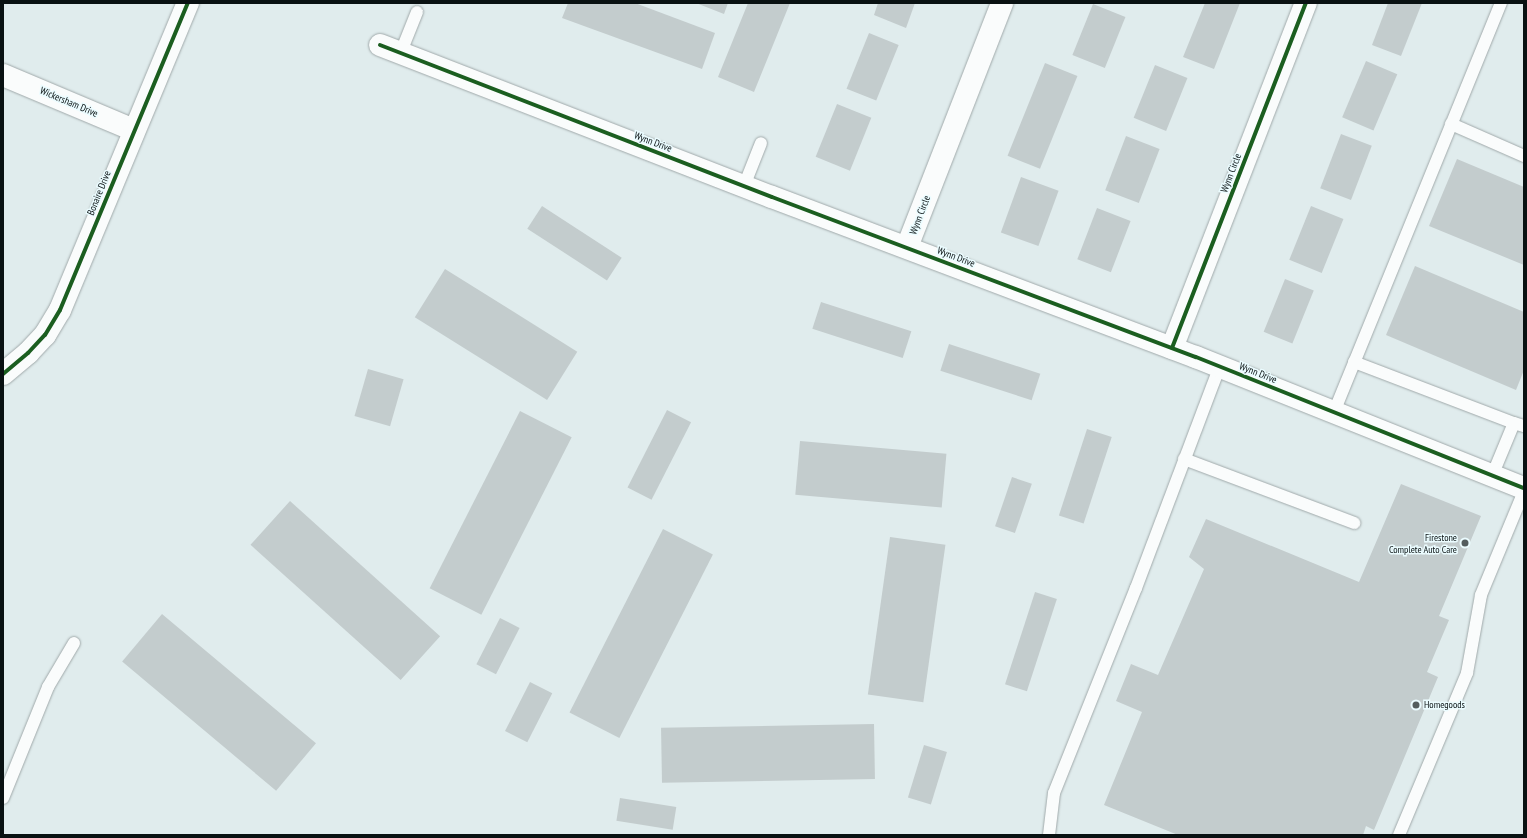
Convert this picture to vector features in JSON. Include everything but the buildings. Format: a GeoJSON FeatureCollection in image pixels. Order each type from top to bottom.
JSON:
{"type":"FeatureCollection","features":[{"type":"Feature","properties":{"kind":"street","name":"Bonaire Drive"},"geometry":{"type":"LineString","coordinates":[[3,374],[28,353],[44,335],[60,310],[188,3]]}},
{"type":"Feature","properties":{"kind":"street","name":"Wynn Circle"},"geometry":{"type":"LineString","coordinates":[[907,247],[1002,3]]}},
{"type":"Feature","properties":{"kind":"street","name":"Wynn Circle"},"geometry":{"type":"LineString","coordinates":[[1172,348],[1306,3]]}},
{"type":"Feature","properties":{"kind":"street","name":"Wynn Drive"},"geometry":{"type":"LineString","coordinates":[[380,44],[744,186],[1220,366],[1524,489]]}},
{"type":"Feature","properties":{"kind":"street","name":"Wickersham Drive"},"geometry":{"type":"LineString","coordinates":[[3,75],[134,130]]}},
{"type":"Feature","properties":{"kind":"lane"},"geometry":{"type":"LineString","coordinates":[[1334,412],[1501,3]]}},
{"type":"Feature","properties":{"kind":"lane"},"geometry":{"type":"LineString","coordinates":[[401,52],[417,12]]}},
{"type":"Feature","properties":{"kind":"lane"},"geometry":{"type":"LineString","coordinates":[[1451,124],[1524,156]]}},
{"type":"Feature","properties":{"kind":"lane"},"geometry":{"type":"LineString","coordinates":[[744,186],[761,143]]}},
{"type":"Feature","properties":{"kind":"lane"},"geometry":{"type":"LineString","coordinates":[[1354,362],[1519,424],[1492,476]]}},
{"type":"Feature","properties":{"kind":"lane"},"geometry":{"type":"LineString","coordinates":[[1049,835],[1054,793],[1136,588],[1220,366]]}},
{"type":"Feature","properties":{"kind":"lane"},"geometry":{"type":"LineString","coordinates":[[1184,460],[1354,523]]}},
{"type":"Feature","properties":{"kind":"lane"},"geometry":{"type":"LineString","coordinates":[[1399,835],[1467,672],[1481,595],[1524,489]]}},
{"type":"Feature","properties":{"kind":"lane"},"geometry":{"type":"LineString","coordinates":[[3,798],[48,687],[74,644]]}},
{"type":"Feature","properties":{"kind":"cycle path"},"geometry":{"type":"LineString","coordinates":[[3,374],[28,353],[45,335],[60,310],[188,3]]}},
{"type":"Feature","properties":{"kind":"cycle path"},"geometry":{"type":"LineString","coordinates":[[1172,348],[1306,3]]}},
{"type":"Feature","properties":{"kind":"cycle path"},"geometry":{"type":"LineString","coordinates":[[380,45],[772,197],[1196,357],[1524,488]]}},
{"type":"Feature","properties":{"kind":"place","name":"Firestone Complete Auto Care"},"geometry":{"type":"Point","coordinates":[1465,543]}},
{"type":"Feature","properties":{"kind":"place","name":"Homegoods"},"geometry":{"type":"Point","coordinates":[1416,705]}}]}
